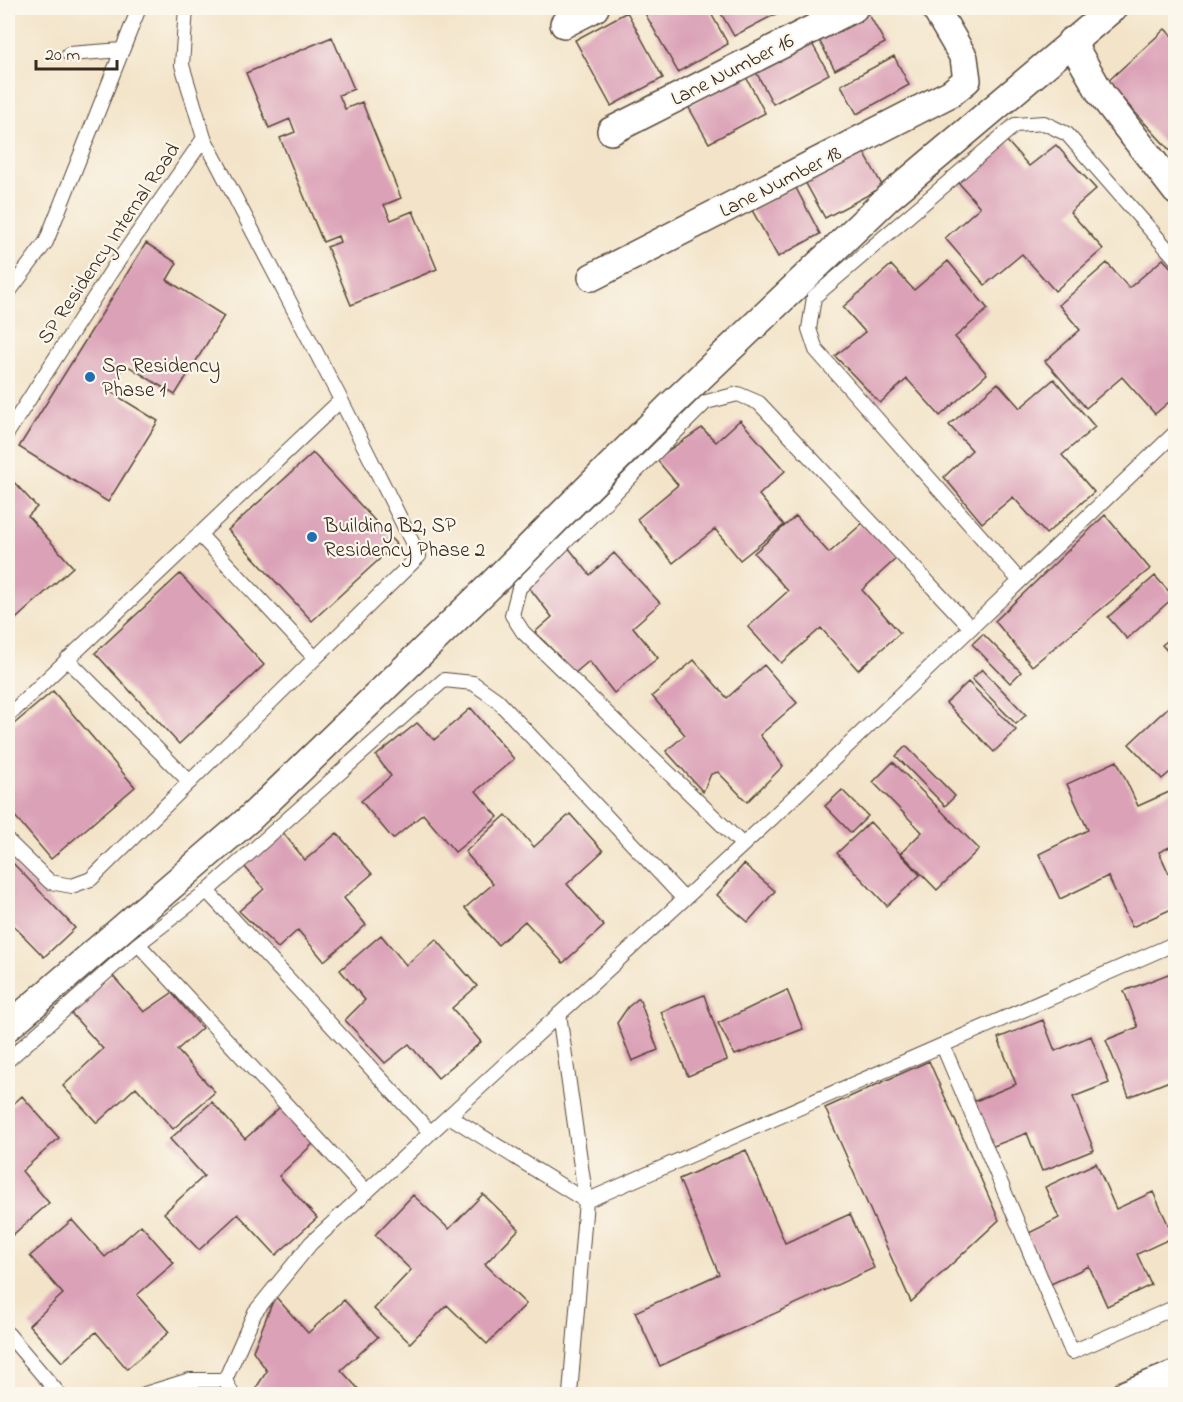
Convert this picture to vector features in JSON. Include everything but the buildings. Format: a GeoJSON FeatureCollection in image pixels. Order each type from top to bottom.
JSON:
{"type":"FeatureCollection","features":[{"type":"Feature","properties":{"kind":"street"},"geometry":{"type":"LineString","coordinates":[[564,24],[595,8]]}},
{"type":"Feature","properties":{"kind":"street","name":"Lane Number 16"},"geometry":{"type":"LineString","coordinates":[[611,131],[854,8]]}},
{"type":"Feature","properties":{"kind":"street"},"geometry":{"type":"LineString","coordinates":[[8,1027],[249,819],[493,583],[670,406],[889,197],[1071,41],[1113,8]]}},
{"type":"Feature","properties":{"kind":"street","name":"Lane Number 18"},"geometry":{"type":"LineString","coordinates":[[592,277],[951,93],[967,80],[964,58],[946,11]]}},
{"type":"Feature","properties":{"kind":"street"},"geometry":{"type":"LineString","coordinates":[[1071,41],[1101,94],[1176,191]]}},
{"type":"Feature","properties":{"kind":"street"},"geometry":{"type":"LineString","coordinates":[[1126,1395],[1176,1374]]}},
{"type":"Feature","properties":{"kind":"lane"},"geometry":{"type":"LineString","coordinates":[[8,293],[45,242],[139,8]]}},
{"type":"Feature","properties":{"kind":"lane","name":"SP Residency Internal Road"},"geometry":{"type":"LineString","coordinates":[[8,841],[50,882],[72,886],[91,879],[419,556],[204,138],[182,65],[186,8]]}},
{"type":"Feature","properties":{"kind":"lane"},"geometry":{"type":"LineString","coordinates":[[69,54],[122,50]]}},
{"type":"Feature","properties":{"kind":"lane"},"geometry":{"type":"LineString","coordinates":[[1020,581],[816,350],[808,329],[814,297],[1015,125],[1044,123],[1067,134],[1176,259]]}},
{"type":"Feature","properties":{"kind":"lane","name":"SP Residency Internal Road"},"geometry":{"type":"LineString","coordinates":[[8,432],[112,270],[204,138]]}},
{"type":"Feature","properties":{"kind":"lane"},"geometry":{"type":"LineString","coordinates":[[743,845],[523,632],[512,615],[519,588],[706,402],[738,394],[759,403],[970,628]]}},
{"type":"Feature","properties":{"kind":"lane"},"geometry":{"type":"LineString","coordinates":[[8,716],[340,400]]}},
{"type":"Feature","properties":{"kind":"lane"},"geometry":{"type":"LineString","coordinates":[[232,1395],[225,1380],[255,1312],[311,1244],[743,845],[1176,432]]}},
{"type":"Feature","properties":{"kind":"lane"},"geometry":{"type":"LineString","coordinates":[[199,534],[315,658]]}},
{"type":"Feature","properties":{"kind":"lane"},"geometry":{"type":"LineString","coordinates":[[67,659],[190,782]]}},
{"type":"Feature","properties":{"kind":"lane"},"geometry":{"type":"LineString","coordinates":[[8,1060],[138,944],[207,891],[444,680],[473,683],[497,700],[684,899]]}},
{"type":"Feature","properties":{"kind":"lane"},"geometry":{"type":"LineString","coordinates":[[207,891],[431,1133]]}},
{"type":"Feature","properties":{"kind":"lane"},"geometry":{"type":"LineString","coordinates":[[586,1201],[1176,942]]}},
{"type":"Feature","properties":{"kind":"lane"},"geometry":{"type":"LineString","coordinates":[[138,944],[367,1192]]}},
{"type":"Feature","properties":{"kind":"lane"},"geometry":{"type":"LineString","coordinates":[[559,1014],[586,1201],[570,1395]]}},
{"type":"Feature","properties":{"kind":"lane"},"geometry":{"type":"LineString","coordinates":[[943,1046],[1072,1352],[1176,1307]]}},
{"type":"Feature","properties":{"kind":"lane"},"geometry":{"type":"LineString","coordinates":[[449,1116],[586,1201]]}},
{"type":"Feature","properties":{"kind":"lane"},"geometry":{"type":"LineString","coordinates":[[8,1334],[59,1395]]}},
{"type":"Feature","properties":{"kind":"lane"},"geometry":{"type":"LineString","coordinates":[[145,1395],[190,1380],[225,1380]]}},
{"type":"Feature","properties":{"kind":"place","name":"Sp Residency Phase 1"},"geometry":{"type":"Point","coordinates":[90,377]}},
{"type":"Feature","properties":{"kind":"place","name":"Building B2, SP Residency Phase 2"},"geometry":{"type":"Point","coordinates":[312,537]}}]}
